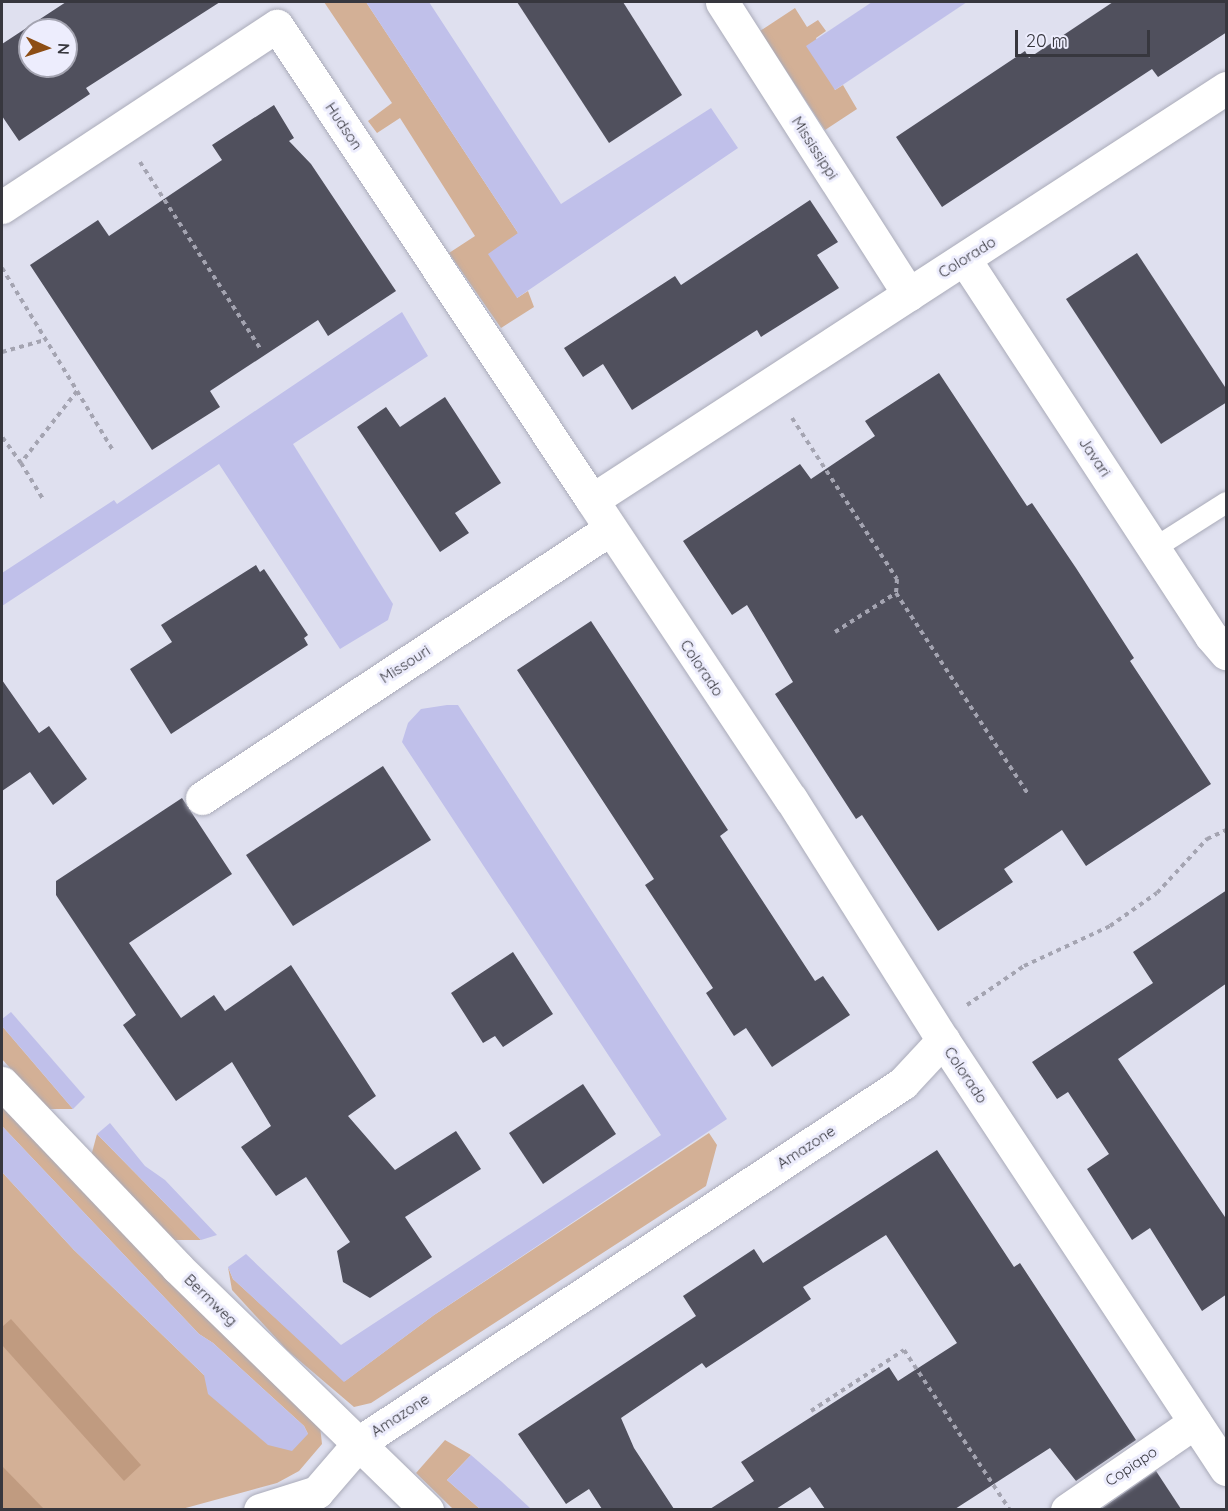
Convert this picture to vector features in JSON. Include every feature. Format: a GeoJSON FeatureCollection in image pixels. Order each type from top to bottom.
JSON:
{"type":"FeatureCollection","features":[{"type":"Feature","properties":{"kind":"street","name":"Mississippi"},"geometry":{"type":"LineString","coordinates":[[722,2],[909,294]]}},
{"type":"Feature","properties":{"kind":"street","name":"Hudson"},"geometry":{"type":"LineString","coordinates":[[2,207],[277,26],[592,500]]}},
{"type":"Feature","properties":{"kind":"street","name":"Colorado"},"geometry":{"type":"LineString","coordinates":[[1227,88],[965,260],[768,383],[592,500],[608,530],[791,799],[943,1040],[1227,1469]]}},
{"type":"Feature","properties":{"kind":"street","name":"Javari"},"geometry":{"type":"LineString","coordinates":[[965,260],[1155,547],[1211,636],[1227,653]]}},
{"type":"Feature","properties":{"kind":"street","name":"Missouri"},"geometry":{"type":"LineString","coordinates":[[202,798],[608,530]]}},
{"type":"Feature","properties":{"kind":"street","name":"Amazone"},"geometry":{"type":"LineString","coordinates":[[260,1509],[317,1492],[360,1442],[903,1083],[943,1040]]}},
{"type":"Feature","properties":{"kind":"street","name":"Bermweg"},"geometry":{"type":"LineString","coordinates":[[2,1083],[177,1267],[427,1509]]}},
{"type":"Feature","properties":{"kind":"street","name":"Copiapo"},"geometry":{"type":"LineString","coordinates":[[1067,1509],[1195,1422]]}},
{"type":"Feature","properties":{"kind":"lane"},"geometry":{"type":"LineString","coordinates":[[1155,547],[1227,502]]}},
{"type":"Feature","properties":{"kind":"path"},"geometry":{"type":"LineString","coordinates":[[120,130],[260,348]]}},
{"type":"Feature","properties":{"kind":"path"},"geometry":{"type":"LineString","coordinates":[[2,268],[114,452]]}},
{"type":"Feature","properties":{"kind":"path"},"geometry":{"type":"LineString","coordinates":[[2,352],[45,340]]}},
{"type":"Feature","properties":{"kind":"path"},"geometry":{"type":"LineString","coordinates":[[768,383],[897,579],[896,593],[1028,794]]}},
{"type":"Feature","properties":{"kind":"path"},"geometry":{"type":"LineString","coordinates":[[21,463],[76,391]]}},
{"type":"Feature","properties":{"kind":"path"},"geometry":{"type":"LineString","coordinates":[[2,437],[43,499]]}},
{"type":"Feature","properties":{"kind":"path"},"geometry":{"type":"LineString","coordinates":[[835,632],[896,593]]}},
{"type":"Feature","properties":{"kind":"path"},"geometry":{"type":"LineString","coordinates":[[943,1040],[964,1007],[1024,966],[1110,926],[1157,893],[1208,839],[1227,830]]}},
{"type":"Feature","properties":{"kind":"path"},"geometry":{"type":"LineString","coordinates":[[811,1411],[904,1350],[1010,1509]]}},
{"type":"Feature","properties":{"kind":"shaded area"},"geometry":{"type":"Polygon","coordinates":[[[324,2],[366,2],[518,233],[517,298],[528,291],[534,307],[501,328],[449,253],[475,236],[400,118],[377,133],[368,121],[392,103],[324,2]]]}},
{"type":"Feature","properties":{"kind":"shaded area"},"geometry":{"type":"Polygon","coordinates":[[[795,8],[807,27],[818,20],[826,31],[816,38],[835,90],[843,85],[857,109],[825,130],[760,31],[795,8]]]}},
{"type":"Feature","properties":{"kind":"shaded area"},"geometry":{"type":"Polygon","coordinates":[[[2,1026],[73,1109],[46,1109],[2,1059],[2,1026]]]}},
{"type":"Feature","properties":{"kind":"shaded area"},"geometry":{"type":"Polygon","coordinates":[[[2,1099],[320,1426],[322,1444],[299,1471],[277,1483],[182,1509],[2,1509],[2,1172],[74,1250],[204,1375],[308,1434],[304,1426],[213,1343],[199,1334],[2,1126],[2,1099]]]}},
{"type":"Feature","properties":{"kind":"shaded area"},"geometry":{"type":"Polygon","coordinates":[[[709,1133],[717,1145],[706,1186],[371,1403],[354,1407],[287,1350],[232,1290],[228,1267],[233,1279],[345,1381],[434,1315],[709,1133]]]}},
{"type":"Feature","properties":{"kind":"shaded area"},"geometry":{"type":"Polygon","coordinates":[[[97,1134],[201,1240],[171,1240],[90,1160],[97,1134]]]}},
{"type":"Feature","properties":{"kind":"shaded area"},"geometry":{"type":"Polygon","coordinates":[[[11,1319],[141,1465],[124,1481],[2,1345],[2,1327],[11,1319]]]}},
{"type":"Feature","properties":{"kind":"shaded area"},"geometry":{"type":"Polygon","coordinates":[[[445,1440],[471,1455],[447,1480],[480,1509],[453,1509],[416,1473],[445,1440]]]}},
{"type":"Feature","properties":{"kind":"shaded area"},"geometry":{"type":"Polygon","coordinates":[[[2,1466],[44,1509],[2,1509],[2,1466]]]}},
{"type":"Feature","properties":{"kind":"water"},"geometry":{"type":"Polygon","coordinates":[[[366,2],[429,2],[561,204],[711,108],[738,148],[517,298],[488,254],[518,233],[366,2]]]}},
{"type":"Feature","properties":{"kind":"water"},"geometry":{"type":"Polygon","coordinates":[[[872,2],[967,2],[835,90],[806,46],[872,2]]]}},
{"type":"Feature","properties":{"kind":"water"},"geometry":{"type":"Polygon","coordinates":[[[402,312],[428,356],[293,444],[393,604],[388,620],[340,649],[219,464],[2,606],[2,573],[114,500],[117,504],[402,312]]]}},
{"type":"Feature","properties":{"kind":"water"},"geometry":{"type":"Polygon","coordinates":[[[458,705],[727,1119],[434,1315],[344,1382],[233,1279],[228,1267],[246,1254],[341,1345],[661,1135],[402,742],[408,723],[421,709],[458,705]]]}},
{"type":"Feature","properties":{"kind":"water"},"geometry":{"type":"Polygon","coordinates":[[[11,1012],[85,1097],[73,1109],[2,1026],[2,1019],[11,1012]]]}},
{"type":"Feature","properties":{"kind":"water"},"geometry":{"type":"Polygon","coordinates":[[[110,1123],[145,1166],[165,1180],[217,1235],[201,1240],[97,1134],[110,1123]]]}},
{"type":"Feature","properties":{"kind":"water"},"geometry":{"type":"Polygon","coordinates":[[[2,1126],[199,1334],[213,1343],[304,1426],[308,1434],[292,1451],[268,1445],[208,1394],[204,1375],[74,1250],[2,1172],[2,1126]]]}},
{"type":"Feature","properties":{"kind":"water"},"geometry":{"type":"Polygon","coordinates":[[[471,1455],[531,1509],[480,1509],[447,1480],[471,1455]]]}},
{"type":"Feature","properties":{"kind":"building"},"geometry":{"type":"Polygon","coordinates":[[[66,2],[220,2],[86,88],[90,94],[19,141],[2,116],[2,44],[18,34],[18,78],[78,78],[78,18],[42,18],[66,2]]]}},
{"type":"Feature","properties":{"kind":"building"},"geometry":{"type":"Polygon","coordinates":[[[517,2],[623,2],[682,95],[609,143],[517,2]]]}},
{"type":"Feature","properties":{"kind":"building"},"geometry":{"type":"Polygon","coordinates":[[[1113,2],[1227,2],[1227,32],[1158,77],[1152,69],[942,207],[896,137],[1025,51],[1029,58],[1113,2]]]}},
{"type":"Feature","properties":{"kind":"building"},"geometry":{"type":"Polygon","coordinates":[[[274,105],[294,138],[289,141],[311,164],[396,291],[328,336],[318,320],[210,391],[220,407],[152,450],[30,265],[98,220],[109,236],[222,160],[212,145],[274,105]]]}},
{"type":"Feature","properties":{"kind":"building"},"geometry":{"type":"Polygon","coordinates":[[[810,200],[838,242],[817,255],[839,288],[761,337],[757,330],[632,410],[603,364],[583,377],[564,348],[675,276],[681,285],[810,200]]]}},
{"type":"Feature","properties":{"kind":"building"},"geometry":{"type":"Polygon","coordinates":[[[1137,253],[1227,390],[1227,402],[1161,444],[1066,299],[1137,253]]]}},
{"type":"Feature","properties":{"kind":"building"},"geometry":{"type":"Polygon","coordinates":[[[939,373],[1027,506],[1032,503],[1076,568],[1134,658],[1130,661],[1211,784],[1086,866],[1062,830],[1004,869],[1013,882],[938,931],[862,815],[856,819],[775,694],[793,682],[747,605],[732,615],[683,541],[800,464],[811,479],[875,436],[865,421],[939,373]]]}},
{"type":"Feature","properties":{"kind":"building"},"geometry":{"type":"Polygon","coordinates":[[[445,397],[501,483],[455,513],[469,533],[440,552],[357,427],[386,407],[400,427],[445,397]]]}},
{"type":"Feature","properties":{"kind":"building"},"geometry":{"type":"Polygon","coordinates":[[[256,565],[260,572],[264,569],[308,635],[304,638],[308,645],[171,734],[130,669],[172,642],[161,625],[256,565]]]}},
{"type":"Feature","properties":{"kind":"building"},"geometry":{"type":"Polygon","coordinates":[[[591,621],[728,830],[720,836],[815,981],[823,976],[850,1015],[772,1067],[746,1028],[734,1036],[706,993],[713,988],[645,885],[654,879],[517,670],[591,621]]]}},
{"type":"Feature","properties":{"kind":"building"},"geometry":{"type":"Polygon","coordinates":[[[2,680],[39,733],[49,726],[87,779],[53,805],[30,772],[2,791],[2,680]]]}},
{"type":"Feature","properties":{"kind":"building"},"geometry":{"type":"Polygon","coordinates":[[[383,766],[431,840],[293,926],[246,855],[383,766]]]}},
{"type":"Feature","properties":{"kind":"building"},"geometry":{"type":"Polygon","coordinates":[[[182,798],[232,874],[129,943],[181,1018],[214,995],[225,1011],[291,965],[376,1096],[348,1116],[395,1170],[456,1131],[481,1169],[405,1217],[432,1257],[370,1298],[343,1282],[337,1251],[350,1242],[306,1177],[276,1196],[241,1147],[271,1126],[232,1062],[176,1101],[123,1025],[136,1015],[56,895],[56,881],[182,798]]]}},
{"type":"Feature","properties":{"kind":"building"},"geometry":{"type":"Polygon","coordinates":[[[1227,890],[1227,983],[1118,1059],[1227,1220],[1227,1294],[1202,1311],[1150,1228],[1132,1240],[1087,1169],[1109,1154],[1068,1092],[1057,1099],[1032,1062],[1153,983],[1133,952],[1227,890]]]}},
{"type":"Feature","properties":{"kind":"building"},"geometry":{"type":"Polygon","coordinates":[[[513,952],[553,1014],[503,1047],[495,1036],[483,1043],[451,993],[513,952]]]}},
{"type":"Feature","properties":{"kind":"building"},"geometry":{"type":"Polygon","coordinates":[[[583,1084],[616,1134],[543,1184],[509,1133],[583,1084]]]}},
{"type":"Feature","properties":{"kind":"building"},"geometry":{"type":"Polygon","coordinates":[[[937,1150],[1014,1267],[1020,1263],[1136,1440],[1076,1481],[1050,1448],[955,1509],[825,1509],[810,1487],[776,1509],[710,1509],[754,1481],[741,1462],[889,1367],[898,1381],[957,1343],[886,1235],[803,1287],[811,1299],[706,1368],[702,1363],[621,1418],[634,1448],[674,1509],[602,1509],[589,1489],[566,1504],[518,1434],[696,1316],[683,1296],[754,1249],[763,1263],[937,1150]]]}},
{"type":"Feature","properties":{"kind":"building"},"geometry":{"type":"Polygon","coordinates":[[[1156,1471],[1181,1509],[1101,1509],[1156,1471]]]}}]}
